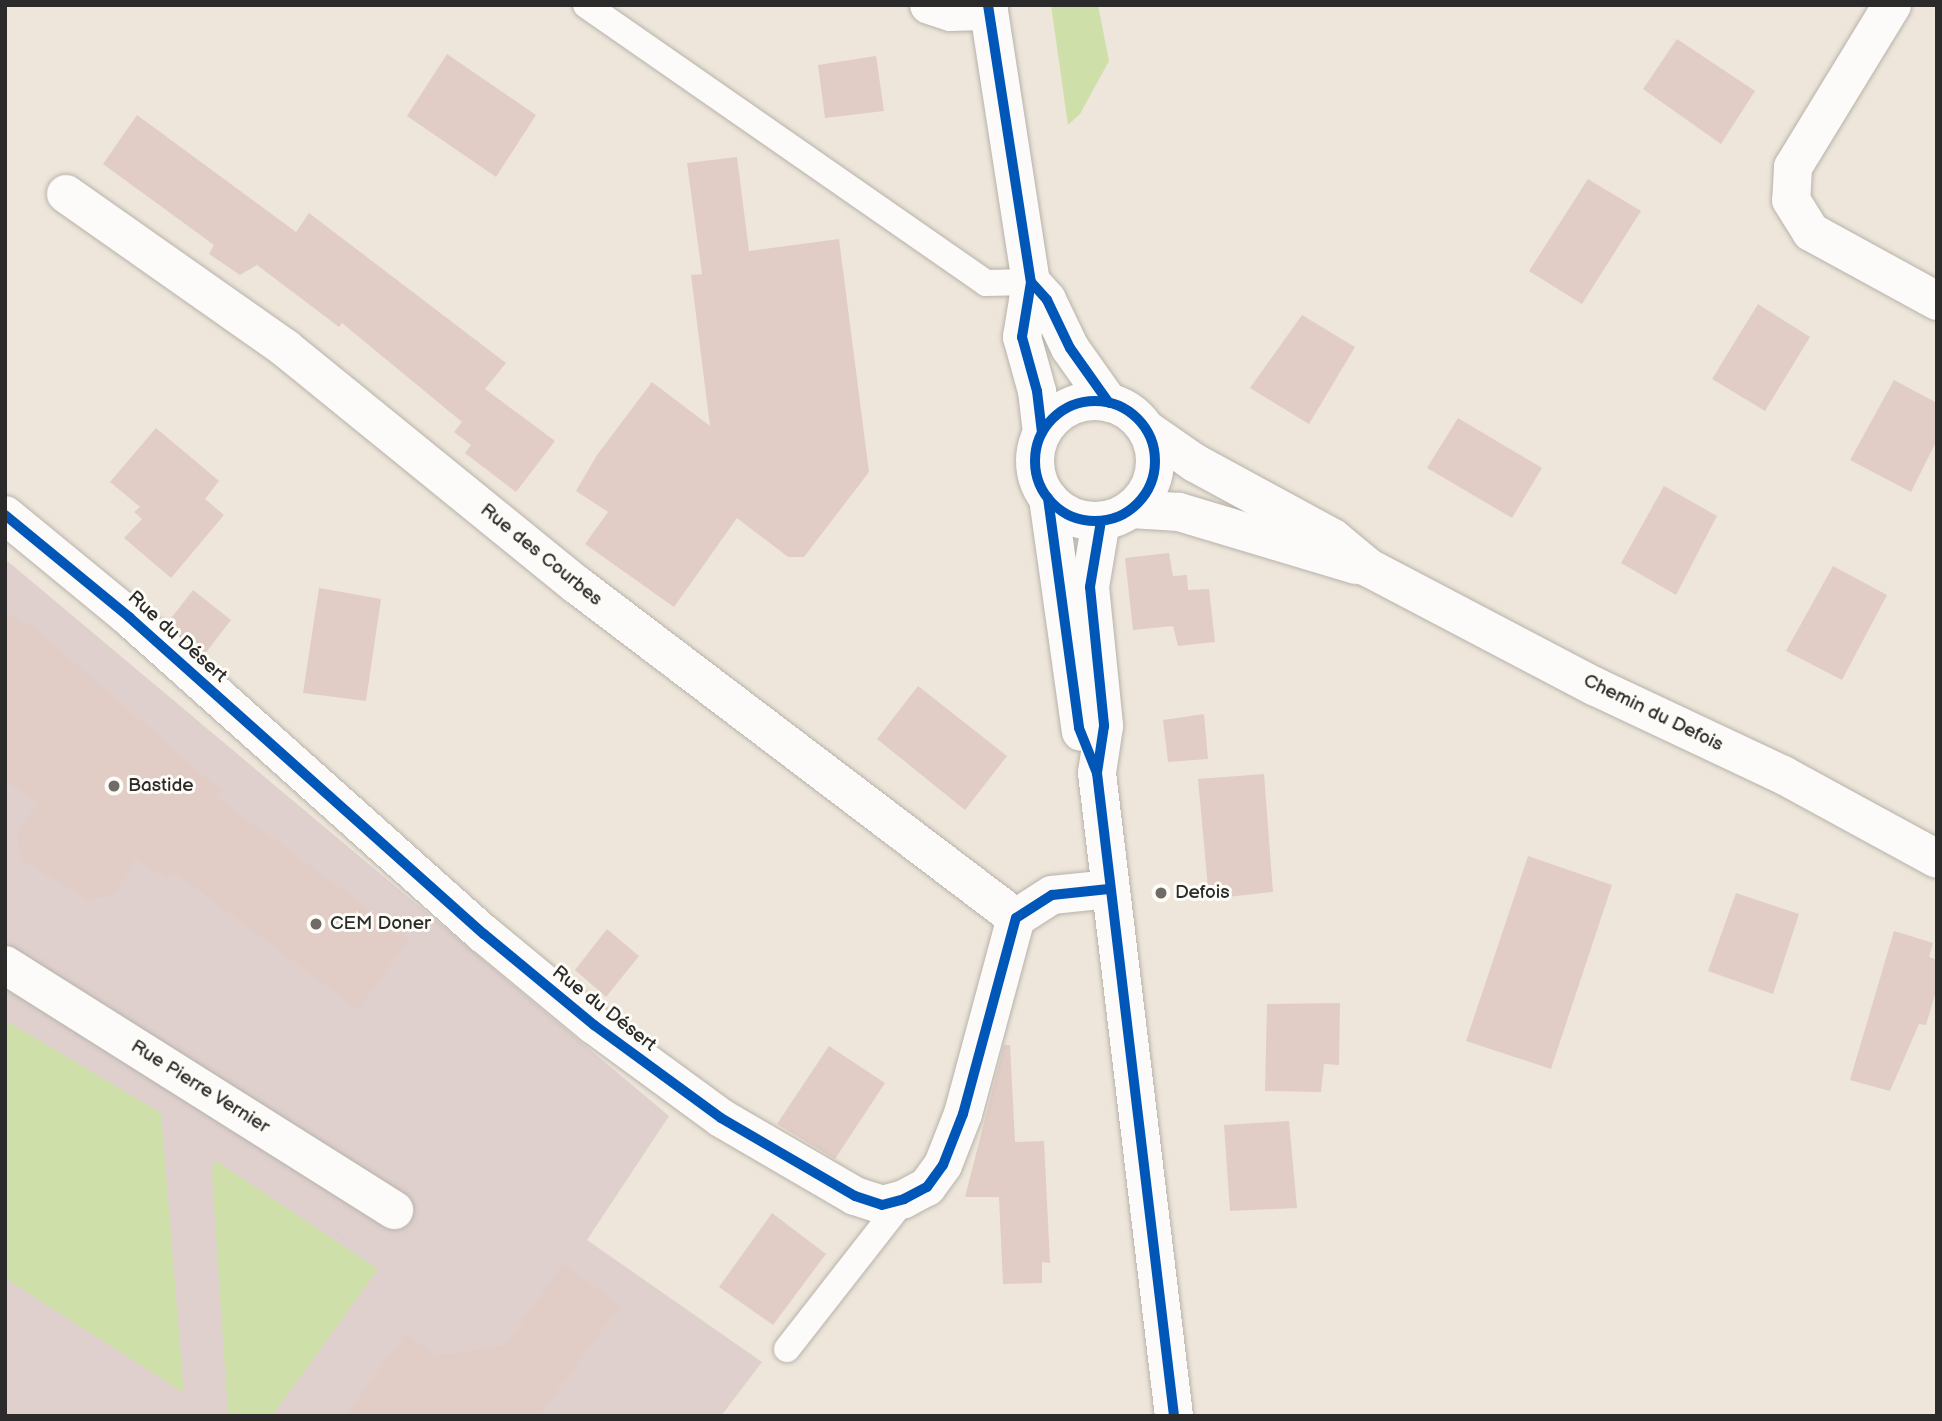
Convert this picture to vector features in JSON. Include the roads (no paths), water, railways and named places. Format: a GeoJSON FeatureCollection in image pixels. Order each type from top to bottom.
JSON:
{"type":"FeatureCollection","features":[{"type":"Feature","properties":{"kind":"street"},"geometry":{"type":"LineString","coordinates":[[929,5],[951,12],[989,8],[1031,282],[1022,337],[1037,391],[1042,433],[1035,460],[1048,498],[1079,728],[1097,773]]}},
{"type":"Feature","properties":{"kind":"street"},"geometry":{"type":"LineString","coordinates":[[1892,5],[1793,167],[1791,200],[1811,232],[1937,301]]}},
{"type":"Feature","properties":{"kind":"street","name":"Rue des Courbes"},"geometry":{"type":"LineString","coordinates":[[66,194],[285,348],[577,585],[1016,918]]}},
{"type":"Feature","properties":{"kind":"street"},"geometry":{"type":"LineString","coordinates":[[1031,282],[1047,300],[1070,348],[1109,403]]}},
{"type":"Feature","properties":{"kind":"street"},"geometry":{"type":"LineString","coordinates":[[1042,433],[1065,409],[1087,402],[1109,403],[1137,417],[1146,429],[1156,457],[1154,472],[1142,498],[1116,515],[1077,519],[1048,498]]}},
{"type":"Feature","properties":{"kind":"street","name":"Chemin du Defois"},"geometry":{"type":"LineString","coordinates":[[1146,429],[1195,463],[1334,538],[1369,568],[1596,687],[1783,775],[1937,859]]}},
{"type":"Feature","properties":{"kind":"street","name":"Chemin du Defois"},"geometry":{"type":"LineString","coordinates":[[1116,515],[1179,512],[1321,558],[1369,568]]}},
{"type":"Feature","properties":{"kind":"street","name":"Rue du Désert"},"geometry":{"type":"LineString","coordinates":[[5,514],[129,617],[484,934],[615,1041],[721,1118],[822,1180],[882,1205],[904,1199]]}},
{"type":"Feature","properties":{"kind":"street"},"geometry":{"type":"LineString","coordinates":[[1116,515],[1090,587],[1104,726],[1097,773],[1174,1416]]}},
{"type":"Feature","properties":{"kind":"street"},"geometry":{"type":"LineString","coordinates":[[904,1199],[928,1187],[943,1165],[963,1114],[1016,918],[1052,895],[1109,889]]}},
{"type":"Feature","properties":{"kind":"street","name":"Rue Pierre Vernier"},"geometry":{"type":"LineString","coordinates":[[5,965],[394,1210]]}},
{"type":"Feature","properties":{"kind":"lane"},"geometry":{"type":"LineString","coordinates":[[586,5],[986,283],[1031,282]]}},
{"type":"Feature","properties":{"kind":"lane"},"geometry":{"type":"LineString","coordinates":[[787,1349],[904,1199]]}},
{"type":"Feature","properties":{"kind":"place","name":"Bastide"},"geometry":{"type":"Point","coordinates":[114,786]}},
{"type":"Feature","properties":{"kind":"place","name":"Defois"},"geometry":{"type":"Point","coordinates":[1161,893]}},
{"type":"Feature","properties":{"kind":"place","name":"CEM Doner"},"geometry":{"type":"Point","coordinates":[316,924]}}]}
